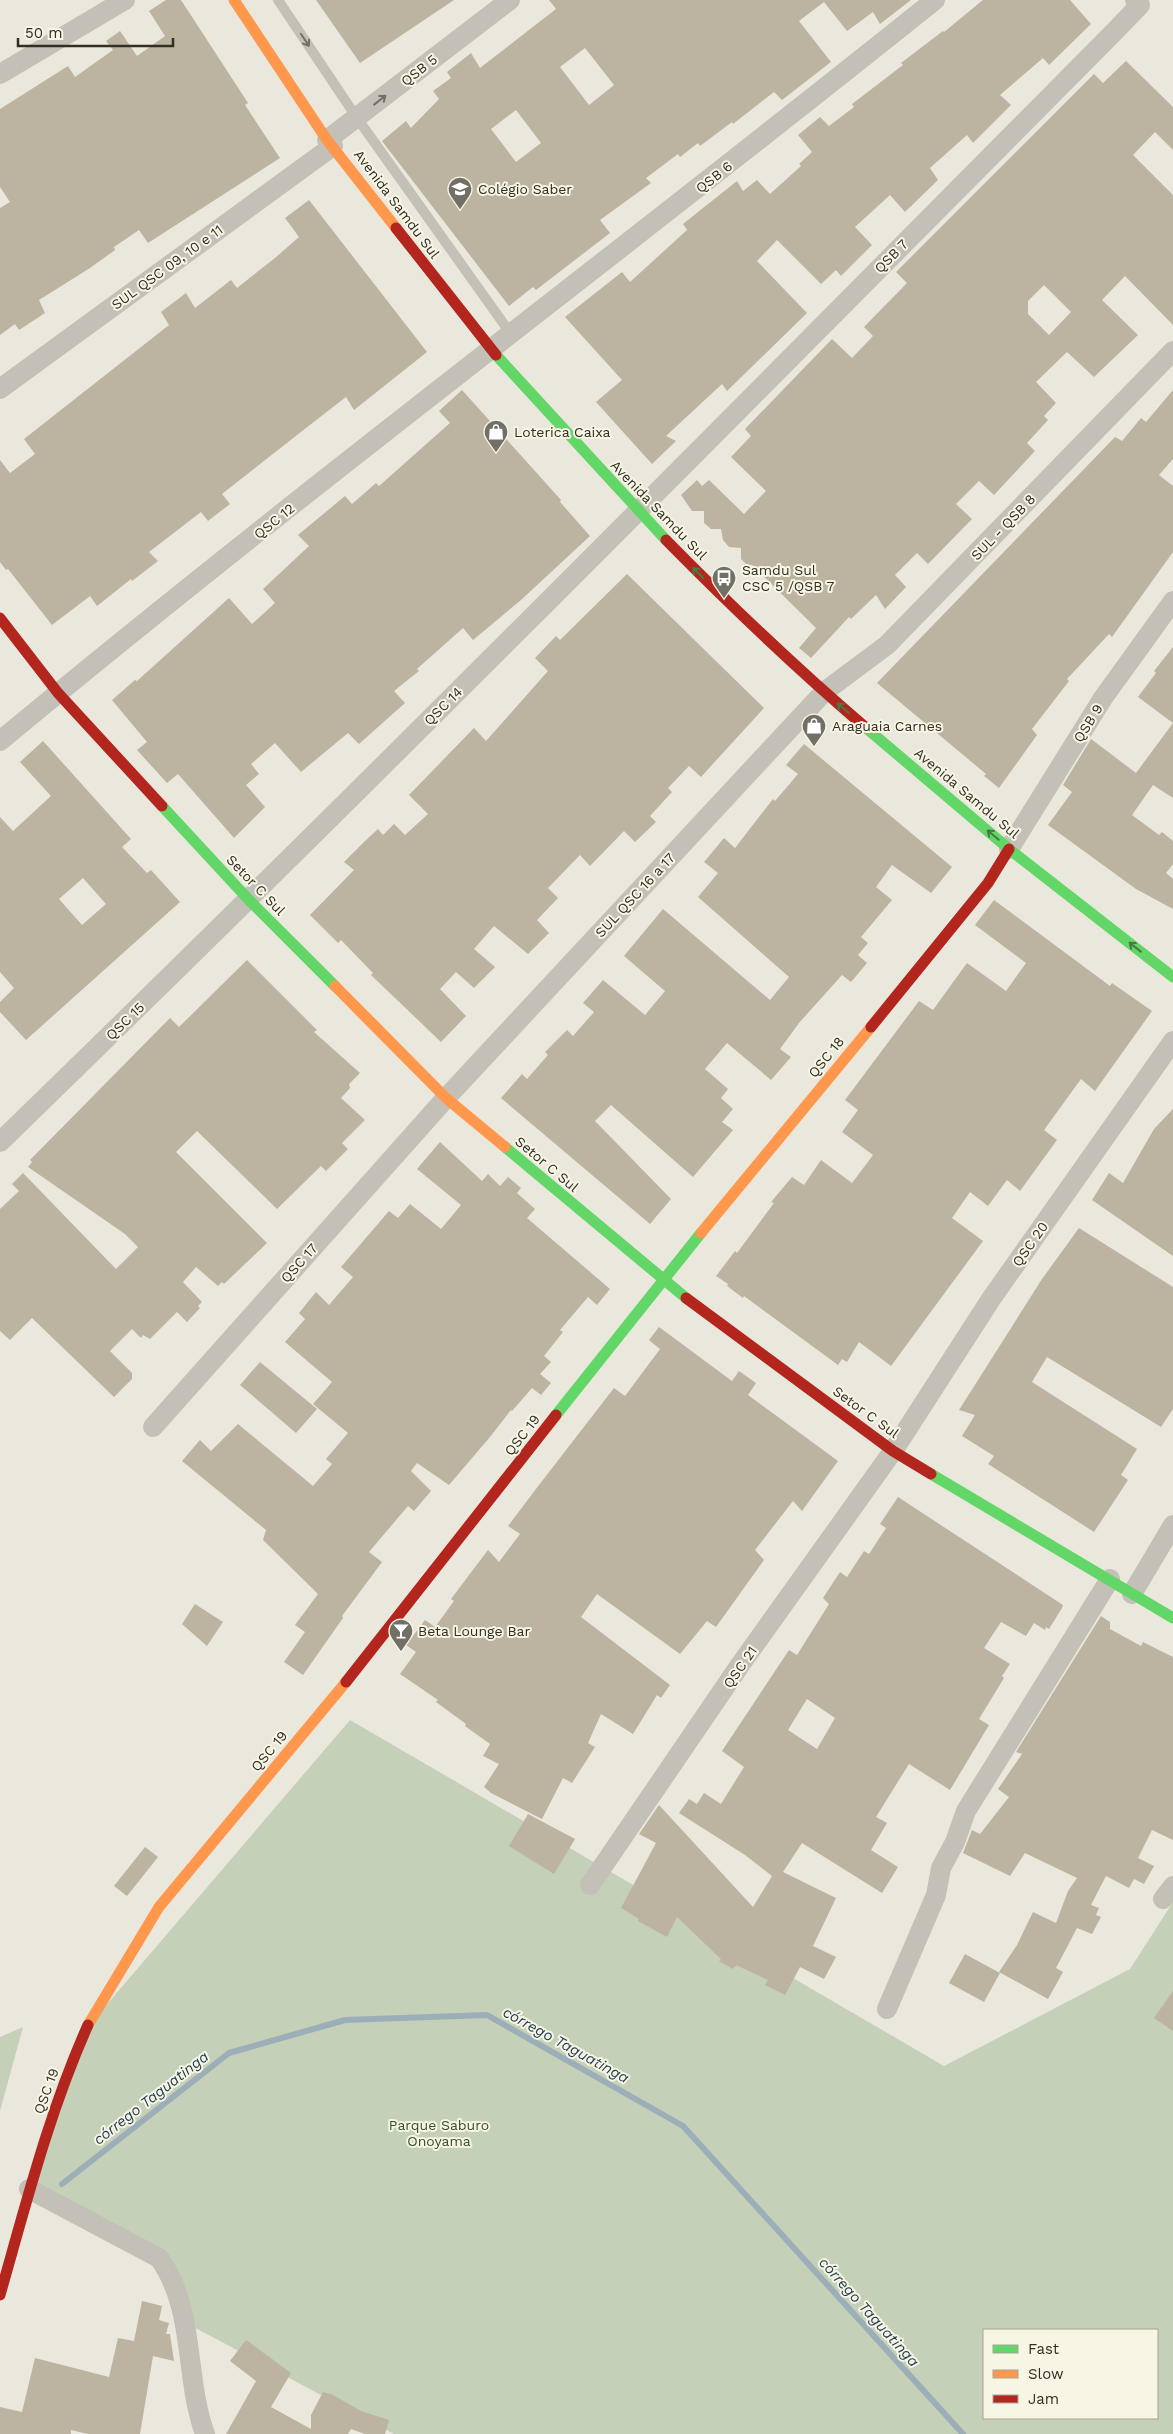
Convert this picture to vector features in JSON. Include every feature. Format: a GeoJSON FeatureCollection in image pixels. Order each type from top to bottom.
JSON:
{"type":"FeatureCollection","features":[{"type":"Feature","properties":{"kind":"street"},"geometry":{"type":"LineString","coordinates":[[0,74],[125,0]]}},
{"type":"Feature","properties":{"kind":"street","name":"Avenida Samdu Sul"},"geometry":{"type":"LineString","coordinates":[[234,0],[330,143],[490,350],[638,512],[724,599],[824,692],[1009,849],[1173,977]]}},
{"type":"Feature","properties":{"kind":"street","name":"QSB 5"},"geometry":{"type":"LineString","coordinates":[[330,143],[357,118],[510,0]]}},
{"type":"Feature","properties":{"kind":"street","name":"QSB 6"},"geometry":{"type":"LineString","coordinates":[[490,350],[618,252],[935,0]]}},
{"type":"Feature","properties":{"kind":"street","name":"QSB 7"},"geometry":{"type":"LineString","coordinates":[[638,512],[1116,30],[1140,4],[1135,0]]}},
{"type":"Feature","properties":{"kind":"street","name":"SUL QSC 09, 10 e 11"},"geometry":{"type":"LineString","coordinates":[[0,389],[330,143]]}},
{"type":"Feature","properties":{"kind":"street","name":"QSC 12"},"geometry":{"type":"LineString","coordinates":[[0,741],[490,350]]}},
{"type":"Feature","properties":{"kind":"street","name":"SUL - QSB 8"},"geometry":{"type":"LineString","coordinates":[[824,692],[887,645],[1173,351]]}},
{"type":"Feature","properties":{"kind":"street","name":"QSC 14"},"geometry":{"type":"LineString","coordinates":[[249,900],[638,512]]}},
{"type":"Feature","properties":{"kind":"street","name":"QSB 9"},"geometry":{"type":"LineString","coordinates":[[1009,849],[1103,698],[1173,601]]}},
{"type":"Feature","properties":{"kind":"street","name":"Setor C Sul"},"geometry":{"type":"LineString","coordinates":[[0,618],[58,693],[249,900],[446,1098],[662,1280],[893,1450],[1173,1618]]}},
{"type":"Feature","properties":{"kind":"street","name":"SUL QSC 16 a 17"},"geometry":{"type":"LineString","coordinates":[[446,1098],[824,692]]}},
{"type":"Feature","properties":{"kind":"street","name":"QSC 18"},"geometry":{"type":"LineString","coordinates":[[662,1280],[960,918],[988,883],[1009,849]]}},
{"type":"Feature","properties":{"kind":"street","name":"QSC 15"},"geometry":{"type":"LineString","coordinates":[[0,1142],[249,900]]}},
{"type":"Feature","properties":{"kind":"street","name":"QSC 20"},"geometry":{"type":"LineString","coordinates":[[893,1450],[991,1299],[1173,1041]]}},
{"type":"Feature","properties":{"kind":"street","name":"QSC 17"},"geometry":{"type":"LineString","coordinates":[[153,1427],[446,1098]]}},
{"type":"Feature","properties":{"kind":"street","name":"QSC 19"},"geometry":{"type":"LineString","coordinates":[[0,2295],[30,2188],[63,2087],[91,2018],[159,1907],[356,1668],[662,1280]]}},
{"type":"Feature","properties":{"kind":"street","name":"QSC 21"},"geometry":{"type":"LineString","coordinates":[[590,1885],[740,1665],[893,1450]]}},
{"type":"Feature","properties":{"kind":"street"},"geometry":{"type":"LineString","coordinates":[[1132,1594],[1173,1525]]}},
{"type":"Feature","properties":{"kind":"street"},"geometry":{"type":"LineString","coordinates":[[887,2009],[936,1895],[941,1868],[955,1842],[966,1811],[1110,1579]]}},
{"type":"Feature","properties":{"kind":"street"},"geometry":{"type":"LineString","coordinates":[[30,2188],[159,2258],[167,2268],[186,2325],[196,2403],[205,2434]]}},
{"type":"Feature","properties":{"kind":"lane"},"geometry":{"type":"LineString","coordinates":[[278,0],[357,118],[511,334]]}},
{"type":"Feature","properties":{"kind":"green space","name":"Parque Saburo Onoyama"},"geometry":{"type":"Polygon","coordinates":[[[350,1720],[944,2066],[1130,1969],[1173,1902],[1173,2434],[394,2434],[188,2324],[180,2282],[30,2189],[91,2023],[350,1720]]]}},
{"type":"Feature","properties":{"kind":"green space"},"geometry":{"type":"Polygon","coordinates":[[[23,2027],[0,2111],[0,2037],[23,2027]]]}},
{"type":"Feature","properties":{"kind":"building"},"geometry":{"type":"Polygon","coordinates":[[[166,0],[181,0],[248,103],[245,105],[280,158],[148,243],[139,230],[114,247],[115,250],[90,268],[39,300],[45,313],[19,330],[15,324],[0,335],[0,208],[10,202],[0,187],[0,109],[68,66],[75,77],[113,50],[106,41],[120,31],[137,56],[165,36],[149,11],[166,0]]]}},
{"type":"Feature","properties":{"kind":"building"},"geometry":{"type":"Polygon","coordinates":[[[316,0],[454,0],[360,63],[316,0]]]}},
{"type":"Feature","properties":{"kind":"building"},"geometry":{"type":"Polygon","coordinates":[[[549,0],[911,0],[880,24],[873,12],[847,31],[824,2],[799,21],[831,62],[782,100],[774,92],[733,124],[732,122],[700,146],[698,143],[680,157],[678,154],[646,178],[651,183],[600,220],[610,233],[536,290],[533,287],[509,306],[382,141],[406,121],[411,128],[439,99],[433,91],[451,78],[447,72],[471,53],[480,68],[556,9],[549,0]],[[585,48],[560,67],[589,105],[614,85],[585,48]],[[516,110],[491,129],[516,162],[541,143],[516,110]]]}},
{"type":"Feature","properties":{"kind":"building"},"geometry":{"type":"Polygon","coordinates":[[[983,0],[1070,0],[1091,24],[1049,65],[1043,58],[1000,95],[1011,105],[973,143],[967,135],[930,168],[938,180],[905,212],[890,195],[855,227],[872,245],[841,276],[836,270],[821,284],[777,240],[757,261],[807,313],[727,391],[722,384],[666,436],[676,441],[652,464],[596,402],[622,380],[565,317],[622,272],[630,282],[687,230],[683,224],[737,181],[743,191],[757,180],[770,194],[801,166],[799,164],[812,152],[798,135],[820,117],[829,126],[854,107],[852,104],[903,65],[901,63],[944,32],[983,0]]]}},
{"type":"Feature","properties":{"kind":"building"},"geometry":{"type":"Polygon","coordinates":[[[1126,61],[1173,107],[1173,150],[1155,132],[1133,155],[1173,195],[1173,325],[1125,276],[1102,300],[1138,335],[1094,377],[1067,352],[1036,382],[1056,403],[1044,416],[1048,420],[1027,443],[1035,451],[994,495],[979,481],[956,504],[972,519],[928,564],[917,553],[895,575],[906,587],[885,609],[876,595],[851,619],[849,617],[811,658],[799,648],[816,628],[752,565],[747,565],[741,559],[741,548],[729,547],[723,540],[721,529],[711,529],[704,523],[704,511],[692,511],[681,495],[697,480],[702,486],[709,480],[744,514],[766,491],[731,457],[751,436],[745,429],[832,339],[852,358],[873,336],[864,327],[907,283],[896,272],[1094,74],[1103,83],[1126,61]],[[1044,285],[1028,301],[1028,314],[1049,335],[1071,312],[1044,285]]]}},
{"type":"Feature","properties":{"kind":"building"},"geometry":{"type":"Polygon","coordinates":[[[309,200],[427,352],[354,410],[346,397],[306,428],[222,494],[230,504],[208,521],[201,512],[149,552],[158,561],[132,581],[131,579],[97,606],[90,596],[52,625],[8,569],[6,570],[0,562],[0,460],[10,473],[35,454],[24,439],[169,325],[161,312],[186,293],[195,308],[231,280],[237,288],[275,258],[299,237],[285,218],[309,200]]]}},
{"type":"Feature","properties":{"kind":"building"},"geometry":{"type":"Polygon","coordinates":[[[462,390],[561,500],[560,502],[590,536],[521,600],[473,640],[463,628],[417,669],[419,671],[394,691],[405,703],[359,744],[348,733],[301,772],[275,743],[251,764],[259,774],[246,785],[265,807],[234,838],[178,774],[167,783],[137,750],[147,742],[112,700],[135,680],[137,681],[229,598],[252,624],[275,603],[263,589],[309,546],[298,535],[345,496],[352,504],[376,483],[379,486],[450,423],[439,411],[462,390]]]}},
{"type":"Feature","properties":{"kind":"building"},"geometry":{"type":"Polygon","coordinates":[[[1173,390],[1173,459],[1159,475],[1173,486],[1173,552],[1112,637],[1109,634],[1067,679],[1069,681],[1032,729],[1037,735],[999,788],[984,776],[986,774],[877,683],[1115,437],[1122,441],[1141,418],[1146,422],[1173,390]]]}},
{"type":"Feature","properties":{"kind":"building"},"geometry":{"type":"Polygon","coordinates":[[[627,574],[764,708],[701,777],[689,766],[668,788],[672,792],[650,816],[656,822],[635,842],[624,831],[590,866],[580,855],[548,888],[558,898],[537,920],[549,933],[528,954],[494,926],[474,949],[495,967],[474,988],[456,972],[440,989],[466,1016],[441,1042],[371,975],[373,973],[341,940],[338,943],[310,915],[354,870],[344,862],[378,829],[383,835],[394,824],[405,835],[428,814],[409,795],[474,728],[486,741],[548,671],[535,658],[556,636],[560,640],[627,574]]]}},
{"type":"Feature","properties":{"kind":"building"},"geometry":{"type":"Polygon","coordinates":[[[1173,647],[1173,723],[1138,697],[1156,673],[1154,671],[1173,647]]]}},
{"type":"Feature","properties":{"kind":"building"},"geometry":{"type":"Polygon","coordinates":[[[1173,723],[1173,798],[1153,785],[1132,815],[1159,835],[1162,832],[1173,841],[1173,864],[1166,873],[1173,879],[1173,909],[1136,889],[1048,825],[1072,792],[1063,785],[1091,739],[1136,773],[1173,723]]]}},
{"type":"Feature","properties":{"kind":"building"},"geometry":{"type":"Polygon","coordinates":[[[43,741],[131,839],[122,847],[147,873],[151,870],[180,902],[26,1040],[0,1012],[0,1002],[14,988],[0,972],[0,817],[13,831],[51,796],[20,762],[43,741]],[[83,878],[59,899],[82,925],[106,904],[83,878]]]}},
{"type":"Feature","properties":{"kind":"building"},"geometry":{"type":"Polygon","coordinates":[[[804,744],[952,867],[931,893],[892,865],[876,887],[892,900],[861,937],[868,943],[858,955],[867,963],[851,982],[842,975],[799,1023],[780,1049],[791,1057],[771,1080],[727,1043],[705,1069],[728,1089],[721,1098],[733,1109],[722,1122],[733,1130],[693,1177],[611,1105],[595,1121],[671,1199],[650,1224],[501,1098],[522,1074],[527,1079],[548,1055],[545,1052],[567,1030],[573,1036],[594,1012],[583,1003],[603,980],[645,1015],[665,991],[624,956],[663,909],[770,1000],[789,977],[698,897],[718,873],[704,862],[724,838],[735,848],[773,799],[775,801],[798,774],[786,765],[804,744]]]}},
{"type":"Feature","properties":{"kind":"building"},"geometry":{"type":"Polygon","coordinates":[[[994,900],[1110,986],[1112,983],[1152,1011],[1095,1091],[1081,1079],[1044,1130],[1057,1140],[1020,1191],[1007,1180],[988,1206],[970,1192],[952,1218],[983,1241],[891,1366],[859,1342],[847,1362],[842,1359],[838,1365],[744,1296],[743,1298],[716,1276],[735,1251],[737,1253],[774,1203],[771,1202],[792,1177],[804,1185],[821,1160],[852,1183],[873,1155],[842,1132],[858,1110],[845,1100],[919,1001],[933,1010],[967,963],[1006,991],[1026,963],[975,925],[994,900]]]}},
{"type":"Feature","properties":{"kind":"building"},"geometry":{"type":"Polygon","coordinates":[[[247,960],[317,1030],[314,1032],[360,1073],[349,1084],[350,1088],[341,1098],[365,1120],[342,1143],[348,1149],[326,1171],[321,1166],[277,1209],[197,1131],[176,1152],[267,1243],[224,1284],[222,1282],[218,1286],[196,1267],[183,1282],[202,1302],[198,1306],[200,1308],[187,1322],[177,1312],[150,1339],[143,1335],[141,1338],[132,1329],[110,1351],[132,1373],[132,1379],[114,1397],[32,1318],[10,1340],[0,1331],[0,1209],[19,1191],[12,1184],[23,1173],[116,1269],[138,1247],[125,1234],[28,1167],[32,1162],[30,1160],[170,1018],[179,1027],[247,960]]]}},
{"type":"Feature","properties":{"kind":"building"},"geometry":{"type":"Polygon","coordinates":[[[1173,1109],[1173,1256],[1092,1200],[1109,1173],[1123,1183],[1154,1129],[1173,1109]]]}},
{"type":"Feature","properties":{"kind":"building"},"geometry":{"type":"Polygon","coordinates":[[[440,1142],[482,1181],[488,1174],[500,1186],[508,1177],[521,1188],[517,1193],[535,1209],[527,1218],[610,1289],[597,1305],[588,1297],[560,1330],[563,1332],[544,1356],[551,1362],[540,1374],[551,1383],[541,1395],[532,1388],[511,1410],[449,1485],[417,1463],[411,1471],[431,1491],[414,1511],[408,1506],[369,1552],[382,1562],[342,1616],[343,1618],[303,1675],[284,1662],[305,1632],[295,1625],[318,1594],[263,1540],[266,1530],[182,1461],[200,1440],[211,1451],[238,1424],[313,1486],[332,1464],[326,1459],[348,1433],[313,1404],[332,1382],[285,1342],[305,1319],[299,1313],[316,1292],[329,1305],[353,1277],[341,1267],[389,1211],[398,1218],[410,1204],[441,1229],[461,1205],[417,1169],[440,1142]]]}},
{"type":"Feature","properties":{"kind":"building"},"geometry":{"type":"Polygon","coordinates":[[[1079,1228],[1173,1287],[1173,1409],[1161,1427],[1047,1357],[1032,1382],[1137,1449],[1121,1475],[1128,1480],[1094,1532],[988,1464],[994,1456],[962,1436],[975,1415],[959,1410],[1042,1279],[1079,1228]]]}},
{"type":"Feature","properties":{"kind":"building"},"geometry":{"type":"Polygon","coordinates":[[[659,1327],[732,1381],[739,1371],[756,1383],[748,1395],[838,1461],[802,1511],[793,1501],[755,1550],[764,1560],[716,1627],[707,1621],[680,1654],[597,1594],[581,1617],[670,1685],[661,1698],[657,1695],[633,1734],[601,1714],[588,1743],[595,1747],[572,1783],[563,1778],[542,1819],[491,1793],[484,1787],[499,1764],[483,1756],[490,1744],[436,1702],[438,1700],[400,1674],[416,1652],[406,1645],[425,1620],[435,1627],[454,1601],[451,1599],[488,1550],[499,1562],[520,1534],[508,1526],[614,1388],[625,1396],[660,1349],[649,1340],[659,1327]]]}},
{"type":"Feature","properties":{"kind":"building"},"geometry":{"type":"Polygon","coordinates":[[[260,1362],[317,1409],[296,1433],[240,1385],[260,1362]]]}},
{"type":"Feature","properties":{"kind":"building"},"geometry":{"type":"Polygon","coordinates":[[[898,1497],[1063,1605],[1049,1629],[1046,1627],[1045,1630],[1034,1623],[1026,1636],[1001,1622],[984,1648],[1010,1664],[1002,1676],[1004,1678],[979,1719],[989,1725],[950,1790],[909,1764],[876,1817],[887,1823],[871,1850],[898,1867],[882,1893],[802,1843],[783,1872],[836,1898],[813,1946],[836,1957],[824,1979],[800,1967],[785,1995],[765,1985],[768,1980],[736,1965],[733,1969],[719,1961],[721,1959],[677,1917],[667,1937],[638,1921],[639,1919],[621,1908],[656,1843],[639,1834],[659,1805],[753,1907],[772,1876],[745,1855],[679,1813],[689,1799],[697,1804],[704,1793],[721,1804],[744,1767],[722,1751],[789,1650],[797,1655],[829,1604],[823,1598],[840,1572],[847,1577],[864,1551],[869,1554],[886,1528],[880,1524],[898,1497]],[[807,1699],[788,1730],[817,1749],[835,1718],[807,1699]]]}},
{"type":"Feature","properties":{"kind":"building"},"geometry":{"type":"Polygon","coordinates":[[[195,1604],[223,1622],[207,1646],[182,1624],[195,1604]]]}},
{"type":"Feature","properties":{"kind":"building"},"geometry":{"type":"Polygon","coordinates":[[[1101,1616],[1110,1622],[1110,1629],[1141,1646],[1143,1642],[1173,1657],[1173,1840],[1152,1830],[1138,1858],[1154,1866],[1144,1884],[1134,1879],[1129,1888],[1106,1876],[1091,1905],[1099,1908],[1096,1915],[1101,1917],[1092,1934],[1077,1928],[1056,1968],[1063,1972],[1048,1999],[999,1972],[1017,1945],[1033,1912],[1056,1923],[1068,1891],[1077,1878],[1025,1853],[1010,1876],[963,1853],[972,1830],[980,1834],[1009,1797],[998,1789],[1022,1754],[1016,1752],[1101,1616]]]}},
{"type":"Feature","properties":{"kind":"building"},"geometry":{"type":"Polygon","coordinates":[[[528,1814],[575,1839],[554,1874],[509,1846],[528,1814]]]}},
{"type":"Feature","properties":{"kind":"building"},"geometry":{"type":"Polygon","coordinates":[[[145,1847],[158,1857],[127,1896],[114,1886],[145,1847]]]}},
{"type":"Feature","properties":{"kind":"building"},"geometry":{"type":"Polygon","coordinates":[[[965,1954],[1000,1973],[984,2002],[949,1983],[965,1954]]]}},
{"type":"Feature","properties":{"kind":"building"},"geometry":{"type":"Polygon","coordinates":[[[1173,1991],[1173,2031],[1154,2018],[1173,1991]]]}},
{"type":"Feature","properties":{"kind":"building"},"geometry":{"type":"Polygon","coordinates":[[[142,2301],[162,2306],[159,2320],[169,2323],[166,2334],[170,2334],[174,2361],[153,2356],[140,2434],[88,2434],[71,2430],[71,2434],[0,2434],[0,2407],[22,2412],[35,2358],[109,2377],[118,2338],[134,2341],[142,2301]]]}},
{"type":"Feature","properties":{"kind":"building"},"geometry":{"type":"Polygon","coordinates":[[[246,2340],[291,2373],[271,2407],[311,2429],[311,2415],[323,2392],[333,2395],[361,2411],[389,2420],[385,2434],[365,2434],[351,2429],[348,2434],[226,2434],[256,2381],[230,2361],[246,2340]]]}},
{"type":"Feature","properties":{"kind":"waterway","name":"córrego Taguatinga"},"geometry":{"type":"LineString","coordinates":[[62,2184],[229,2053],[345,2020],[487,2015],[683,2126],[963,2434]]}},
{"type":"Feature","properties":{"kind":"traffic: fast"},"geometry":{"type":"LineString","coordinates":[[496,355],[666,540]]}},
{"type":"Feature","properties":{"kind":"traffic: fast"},"geometry":{"type":"LineString","coordinates":[[865,727],[1009,849],[1173,977]]}},
{"type":"Feature","properties":{"kind":"traffic: fast"},"geometry":{"type":"LineString","coordinates":[[162,806],[249,900],[335,986]]}},
{"type":"Feature","properties":{"kind":"traffic: fast"},"geometry":{"type":"LineString","coordinates":[[505,1147],[686,1298]]}},
{"type":"Feature","properties":{"kind":"traffic: fast"},"geometry":{"type":"LineString","coordinates":[[556,1415],[701,1233]]}},
{"type":"Feature","properties":{"kind":"traffic: fast"},"geometry":{"type":"LineString","coordinates":[[931,1474],[1173,1618]]}},
{"type":"Feature","properties":{"kind":"traffic: slow"},"geometry":{"type":"LineString","coordinates":[[234,0],[327,140],[396,228]]}},
{"type":"Feature","properties":{"kind":"traffic: slow"},"geometry":{"type":"LineString","coordinates":[[335,986],[446,1098],[505,1147]]}},
{"type":"Feature","properties":{"kind":"traffic: slow"},"geometry":{"type":"LineString","coordinates":[[701,1233],[871,1027]]}},
{"type":"Feature","properties":{"kind":"traffic: slow"},"geometry":{"type":"LineString","coordinates":[[88,2025],[159,1907],[346,1682]]}},
{"type":"Feature","properties":{"kind":"traffic: jam"},"geometry":{"type":"LineString","coordinates":[[396,228],[496,355]]}},
{"type":"Feature","properties":{"kind":"traffic: jam"},"geometry":{"type":"LineString","coordinates":[[666,540],[764,636],[865,727]]}},
{"type":"Feature","properties":{"kind":"traffic: jam"},"geometry":{"type":"LineString","coordinates":[[0,618],[58,693],[162,806]]}},
{"type":"Feature","properties":{"kind":"traffic: jam"},"geometry":{"type":"LineString","coordinates":[[871,1027],[988,883],[1009,849]]}},
{"type":"Feature","properties":{"kind":"traffic: jam"},"geometry":{"type":"LineString","coordinates":[[686,1298],[893,1451],[931,1474]]}},
{"type":"Feature","properties":{"kind":"traffic: jam"},"geometry":{"type":"LineString","coordinates":[[346,1682],[556,1415]]}},
{"type":"Feature","properties":{"kind":"traffic: jam"},"geometry":{"type":"LineString","coordinates":[[0,2295],[61,2091],[88,2025]]}},
{"type":"Feature","properties":{"kind":"place","name":"Colégio Saber"},"geometry":{"type":"Point","coordinates":[460,210]}},
{"type":"Feature","properties":{"kind":"place","name":"Loterica Caixa"},"geometry":{"type":"Point","coordinates":[496,453]}},
{"type":"Feature","properties":{"kind":"place","name":"Samdu Sul CSC 5 /QSB 7"},"geometry":{"type":"Point","coordinates":[724,599]}},
{"type":"Feature","properties":{"kind":"place","name":"Araguaia Carnes"},"geometry":{"type":"Point","coordinates":[814,747]}},
{"type":"Feature","properties":{"kind":"place","name":"Beta Lounge Bar"},"geometry":{"type":"Point","coordinates":[401,1652]}}]}
